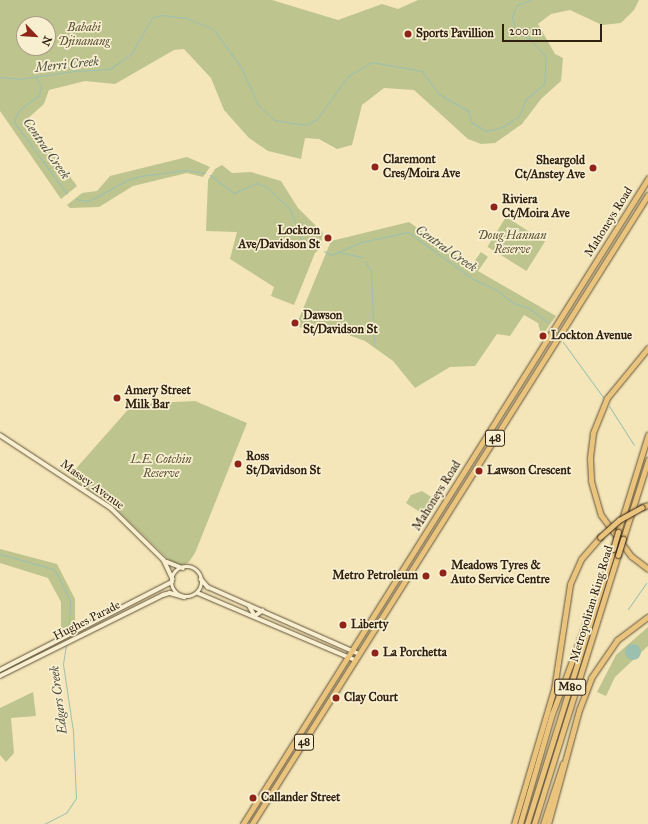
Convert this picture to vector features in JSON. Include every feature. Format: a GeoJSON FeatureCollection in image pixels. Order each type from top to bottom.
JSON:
{"type":"FeatureCollection","features":[{"type":"Feature","properties":{"kind":"highway"},"geometry":{"type":"LineString","coordinates":[[648,348],[604,404],[593,433],[590,464],[593,492],[604,521],[631,556],[648,569]]}},
{"type":"Feature","properties":{"kind":"highway","name":"Metropolitan Ring Road"},"geometry":{"type":"LineString","coordinates":[[527,824],[648,435]]}},
{"type":"Feature","properties":{"kind":"highway","name":"Metropolitan Ring Road"},"geometry":{"type":"LineString","coordinates":[[534,824],[648,460]]}},
{"type":"Feature","properties":{"kind":"highway"},"geometry":{"type":"LineString","coordinates":[[515,824],[554,689],[570,584],[581,559],[600,537],[642,507],[648,505]]}},
{"type":"Feature","properties":{"kind":"highway"},"geometry":{"type":"LineString","coordinates":[[520,824],[552,714],[597,599]]}},
{"type":"Feature","properties":{"kind":"highway"},"geometry":{"type":"LineString","coordinates":[[548,824],[578,710],[597,668],[617,640],[648,617]]}},
{"type":"Feature","properties":{"kind":"highway"},"geometry":{"type":"LineString","coordinates":[[544,824],[558,770],[566,759]]}},
{"type":"Feature","properties":{"kind":"highway"},"geometry":{"type":"LineString","coordinates":[[537,824],[552,765]]}},
{"type":"Feature","properties":{"kind":"main road","name":"Mahoneys Road"},"geometry":{"type":"LineString","coordinates":[[243,824],[648,179]]}},
{"type":"Feature","properties":{"kind":"main road","name":"Mahoneys Road"},"geometry":{"type":"LineString","coordinates":[[252,824],[648,195]]}},
{"type":"Feature","properties":{"kind":"main road"},"geometry":{"type":"LineString","coordinates":[[564,313],[571,317]]}},
{"type":"Feature","properties":{"kind":"main road"},"geometry":{"type":"LineString","coordinates":[[258,799],[265,803]]}},
{"type":"Feature","properties":{"kind":"street","name":"Massey Avenue"},"geometry":{"type":"LineString","coordinates":[[0,435],[111,508],[164,560],[173,580]]}},
{"type":"Feature","properties":{"kind":"street","name":"Massey Avenue"},"geometry":{"type":"LineString","coordinates":[[164,560],[183,568]]}},
{"type":"Feature","properties":{"kind":"street"},"geometry":{"type":"LineString","coordinates":[[356,660],[198,593],[184,597],[176,591],[173,580],[183,568],[196,571],[208,587],[359,654]]}},
{"type":"Feature","properties":{"kind":"street"},"geometry":{"type":"LineString","coordinates":[[198,593],[201,579]]}},
{"type":"Feature","properties":{"kind":"street","name":"Hughes Parade"},"geometry":{"type":"LineString","coordinates":[[0,670],[72,634],[173,580]]}},
{"type":"Feature","properties":{"kind":"street","name":"Hughes Parade"},"geometry":{"type":"LineString","coordinates":[[0,676],[163,595],[170,593],[184,597]]}},
{"type":"Feature","properties":{"kind":"street"},"geometry":{"type":"LineString","coordinates":[[249,605],[255,616]]}},
{"type":"Feature","properties":{"kind":"street"},"geometry":{"type":"LineString","coordinates":[[255,616],[262,611]]}},
{"type":"Feature","properties":{"kind":"street"},"geometry":{"type":"LineString","coordinates":[[293,632],[296,625]]}},
{"type":"Feature","properties":{"kind":"green space","name":"Bababi Djinanang"},"geometry":{"type":"Polygon","coordinates":[[[0,0],[272,0],[338,20],[382,4],[398,9],[418,0],[639,0],[634,10],[621,23],[602,25],[570,10],[551,14],[538,24],[555,54],[563,58],[561,81],[541,99],[522,124],[495,143],[481,144],[468,139],[414,90],[384,88],[362,105],[352,145],[337,149],[319,139],[305,138],[301,159],[268,151],[249,138],[224,110],[211,78],[184,49],[174,50],[115,84],[85,81],[49,90],[44,104],[27,119],[77,186],[61,199],[0,111],[0,0]]]}},
{"type":"Feature","properties":{"kind":"green space"},"geometry":{"type":"Polygon","coordinates":[[[187,157],[210,167],[203,177],[187,173],[133,186],[99,207],[70,208],[67,205],[82,193],[97,191],[110,176],[187,157]]]}},
{"type":"Feature","properties":{"kind":"green space"},"geometry":{"type":"Polygon","coordinates":[[[222,165],[232,173],[251,172],[281,181],[298,208],[323,233],[320,248],[315,253],[294,305],[271,296],[274,287],[230,259],[237,232],[206,231],[208,180],[215,169],[222,165]]]}},
{"type":"Feature","properties":{"kind":"green space","name":"Doug Hannan Reserve"},"geometry":{"type":"Polygon","coordinates":[[[506,217],[545,241],[526,271],[487,247],[506,217]]]}},
{"type":"Feature","properties":{"kind":"green space"},"geometry":{"type":"Polygon","coordinates":[[[409,222],[471,266],[481,252],[488,257],[478,271],[556,316],[543,334],[541,334],[538,323],[524,315],[510,336],[497,334],[475,366],[450,367],[415,388],[393,361],[365,341],[343,333],[319,333],[296,326],[331,241],[409,222]]]}},
{"type":"Feature","properties":{"kind":"green space","name":"L.E. Cotchin Reserve"},"geometry":{"type":"Polygon","coordinates":[[[195,401],[247,423],[195,553],[189,562],[182,566],[172,563],[113,506],[73,479],[72,473],[133,404],[195,401]]]}},
{"type":"Feature","properties":{"kind":"green space"},"geometry":{"type":"Polygon","coordinates":[[[422,491],[436,500],[426,516],[406,503],[411,495],[422,491]]]}},
{"type":"Feature","properties":{"kind":"green space"},"geometry":{"type":"Polygon","coordinates":[[[0,549],[57,564],[75,599],[75,628],[61,634],[61,602],[48,578],[0,563],[0,549]]]}},
{"type":"Feature","properties":{"kind":"green space"},"geometry":{"type":"Polygon","coordinates":[[[648,627],[648,646],[615,677],[606,696],[597,692],[616,655],[648,627]]]}},
{"type":"Feature","properties":{"kind":"green space"},"geometry":{"type":"Polygon","coordinates":[[[33,692],[36,716],[11,718],[14,753],[6,762],[0,755],[0,708],[33,692]]]}},
{"type":"Feature","properties":{"kind":"shaded area"},"geometry":{"type":"Polygon","coordinates":[[[633,644],[639,646],[641,652],[639,658],[633,660],[627,658],[625,652],[627,646],[633,644]]]}},
{"type":"Feature","properties":{"kind":"waterway","name":"Merri Creek"},"geometry":{"type":"LineString","coordinates":[[0,77],[19,79],[74,71],[110,69],[131,54],[152,18],[162,15],[186,18],[213,29],[241,67],[258,105],[274,120],[306,125],[317,119],[348,76],[371,62],[422,71],[439,94],[468,111],[472,123],[487,131],[502,127],[519,116],[526,99],[544,84],[546,57],[529,39],[515,29],[512,16],[517,5],[531,0]]}},
{"type":"Feature","properties":{"kind":"waterway","name":"Central Creek"},"geometry":{"type":"LineString","coordinates":[[35,76],[41,86],[39,95],[18,111],[14,122],[67,194]]}},
{"type":"Feature","properties":{"kind":"waterway","name":"Central Creek"},"geometry":{"type":"LineString","coordinates":[[76,199],[89,201],[127,180],[140,176],[188,170],[205,173]]}},
{"type":"Feature","properties":{"kind":"waterway","name":"Central Creek"},"geometry":{"type":"LineString","coordinates":[[210,175],[234,193],[256,183],[267,187],[290,209],[302,242],[318,249]]}},
{"type":"Feature","properties":{"kind":"waterway","name":"Central Creek"},"geometry":{"type":"LineString","coordinates":[[324,251],[331,255],[362,242],[408,232],[473,279],[497,290],[513,303],[529,308],[549,323]]}},
{"type":"Feature","properties":{"kind":"waterway"},"geometry":{"type":"LineString","coordinates":[[338,252],[362,257]]}},
{"type":"Feature","properties":{"kind":"waterway"},"geometry":{"type":"LineString","coordinates":[[365,261],[371,272],[374,345]]}},
{"type":"Feature","properties":{"kind":"waterway","name":"Central Creek"},"geometry":{"type":"LineString","coordinates":[[563,342],[603,397]]}},
{"type":"Feature","properties":{"kind":"waterway","name":"Central Creek"},"geometry":{"type":"LineString","coordinates":[[609,406],[634,445]]}},
{"type":"Feature","properties":{"kind":"waterway","name":"Edgars Creek"},"geometry":{"type":"LineString","coordinates":[[0,554],[53,569],[70,601],[68,634]]}},
{"type":"Feature","properties":{"kind":"waterway"},"geometry":{"type":"LineString","coordinates":[[628,609],[646,583]]}},
{"type":"Feature","properties":{"kind":"waterway","name":"Edgars Creek"},"geometry":{"type":"LineString","coordinates":[[44,824],[66,813],[76,798],[73,731],[63,664],[66,645]]}},
{"type":"Feature","properties":{"kind":"place","name":"Sports Pavillion"},"geometry":{"type":"Point","coordinates":[408,34]}},
{"type":"Feature","properties":{"kind":"place","name":"Claremont Cres/Moira Ave"},"geometry":{"type":"Point","coordinates":[375,167]}},
{"type":"Feature","properties":{"kind":"place","name":"Sheargold Ct/Anstey Ave"},"geometry":{"type":"Point","coordinates":[593,168]}},
{"type":"Feature","properties":{"kind":"place","name":"Riviera Ct/Moira Ave"},"geometry":{"type":"Point","coordinates":[494,207]}},
{"type":"Feature","properties":{"kind":"place","name":"Lockton Ave/Davidson St"},"geometry":{"type":"Point","coordinates":[328,238]}},
{"type":"Feature","properties":{"kind":"place","name":"Dawson St/Davidson St"},"geometry":{"type":"Point","coordinates":[295,323]}},
{"type":"Feature","properties":{"kind":"place","name":"Lockton Avenue"},"geometry":{"type":"Point","coordinates":[543,336]}},
{"type":"Feature","properties":{"kind":"place","name":"Amery Street Milk Bar"},"geometry":{"type":"Point","coordinates":[117,398]}},
{"type":"Feature","properties":{"kind":"place","name":"Ross St/Davidson St"},"geometry":{"type":"Point","coordinates":[238,464]}},
{"type":"Feature","properties":{"kind":"place","name":"Lawson Crescent"},"geometry":{"type":"Point","coordinates":[479,471]}},
{"type":"Feature","properties":{"kind":"place","name":"Meadows Tyres & Auto Service Centre"},"geometry":{"type":"Point","coordinates":[443,573]}},
{"type":"Feature","properties":{"kind":"place","name":"Metro Petroleum"},"geometry":{"type":"Point","coordinates":[426,576]}},
{"type":"Feature","properties":{"kind":"place","name":"Liberty"},"geometry":{"type":"Point","coordinates":[343,625]}},
{"type":"Feature","properties":{"kind":"place","name":"La Porchetta"},"geometry":{"type":"Point","coordinates":[375,653]}},
{"type":"Feature","properties":{"kind":"place","name":"Clay Court"},"geometry":{"type":"Point","coordinates":[336,698]}},
{"type":"Feature","properties":{"kind":"place","name":"Callander Street"},"geometry":{"type":"Point","coordinates":[253,798]}}]}
